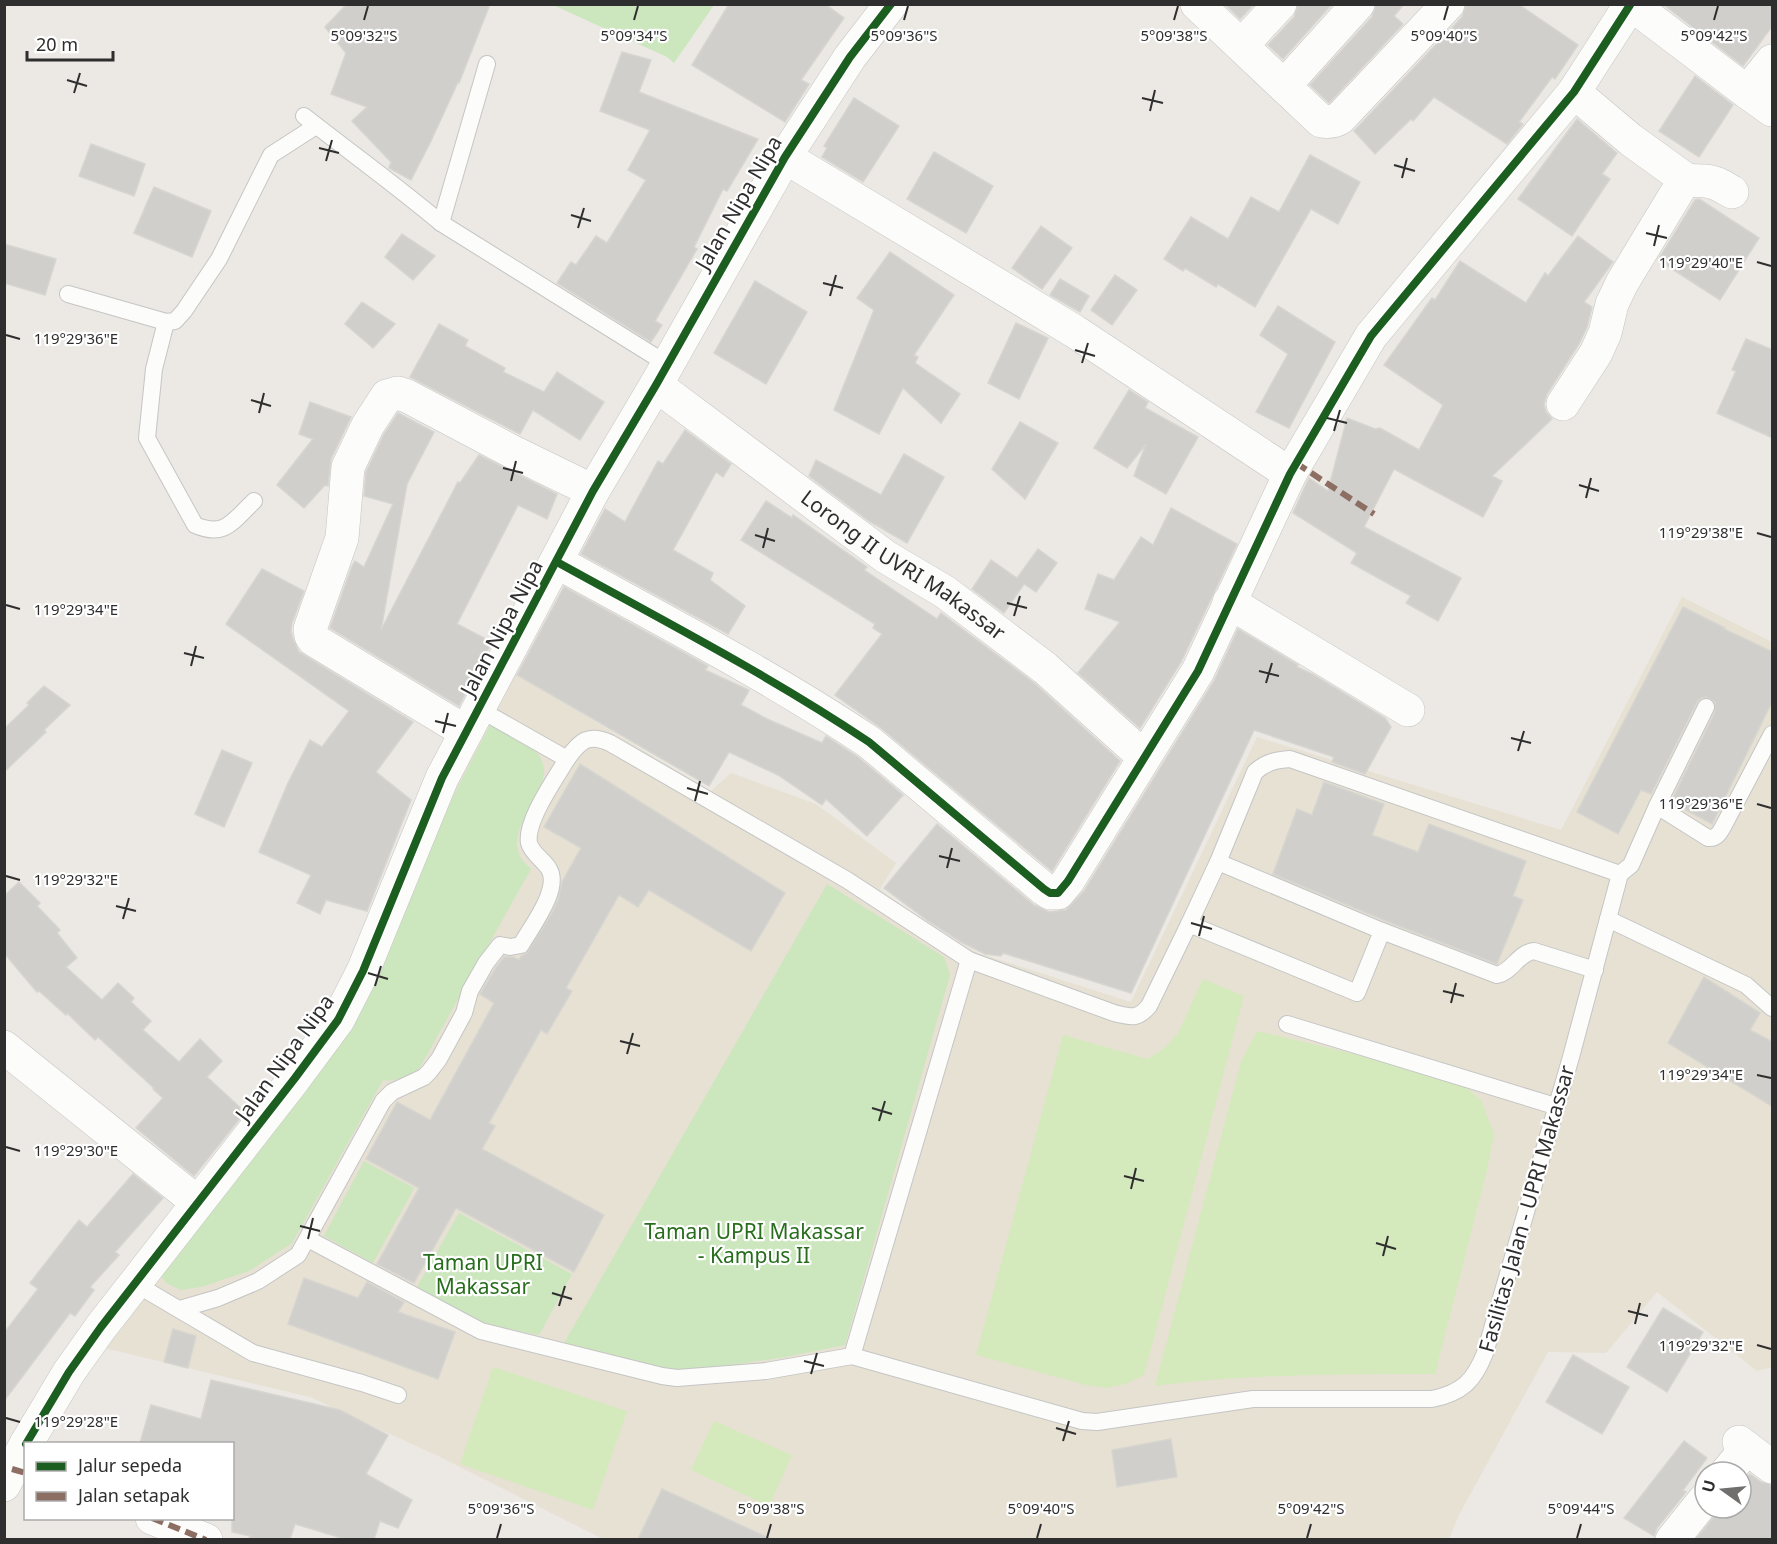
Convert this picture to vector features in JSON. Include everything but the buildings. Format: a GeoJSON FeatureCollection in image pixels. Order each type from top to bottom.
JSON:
{"type":"FeatureCollection","features":[{"type":"Feature","properties":{"kind":"street","name":"Jalan Nipa Nipa"},"geometry":{"type":"LineString","coordinates":[[31,1442],[69,1372],[134,1283],[338,1020],[363,972],[442,778],[593,491],[785,157],[850,57],[891,4]]}},
{"type":"Feature","properties":{"kind":"street"},"geometry":{"type":"LineString","coordinates":[[1197,4],[1321,120],[1335,121],[1448,4]]}},
{"type":"Feature","properties":{"kind":"street"},"geometry":{"type":"LineString","coordinates":[[1242,45],[1280,4]]}},
{"type":"Feature","properties":{"kind":"street"},"geometry":{"type":"LineString","coordinates":[[1284,86],[1358,4]]}},
{"type":"Feature","properties":{"kind":"street"},"geometry":{"type":"LineString","coordinates":[[557,562],[778,684],[869,742],[1036,882],[1050,892],[1058,892],[1068,881],[1143,756],[1198,671],[1290,474],[1371,336],[1574,92],[1630,5],[1760,101],[1773,60]]}},
{"type":"Feature","properties":{"kind":"street"},"geometry":{"type":"LineString","coordinates":[[1574,92],[1650,156],[1685,180],[1705,180],[1732,192]]}},
{"type":"Feature","properties":{"kind":"street"},"geometry":{"type":"LineString","coordinates":[[785,157],[1074,331],[1290,474]]}},
{"type":"Feature","properties":{"kind":"street"},"geometry":{"type":"LineString","coordinates":[[1563,404],[1596,353],[1605,333],[1612,304],[1622,283],[1685,180]]}},
{"type":"Feature","properties":{"kind":"street","name":"Lorong II UVRI Makassar"},"geometry":{"type":"LineString","coordinates":[[661,374],[886,557],[945,592],[1026,654],[1143,756]]}},
{"type":"Feature","properties":{"kind":"street"},"geometry":{"type":"LineString","coordinates":[[473,720],[314,640],[311,636],[310,629],[342,538],[348,467],[368,425],[387,396],[398,393],[593,491]]}},
{"type":"Feature","properties":{"kind":"street"},"geometry":{"type":"LineString","coordinates":[[1229,602],[1408,710]]}},
{"type":"Feature","properties":{"kind":"street"},"geometry":{"type":"LineString","coordinates":[[5,1046],[197,1203]]}},
{"type":"Feature","properties":{"kind":"street"},"geometry":{"type":"LineString","coordinates":[[1738,1454],[1773,1467]]}},
{"type":"Feature","properties":{"kind":"street"},"geometry":{"type":"LineString","coordinates":[[1672,1539],[1693,1514]]}},
{"type":"Feature","properties":{"kind":"street"},"geometry":{"type":"LineString","coordinates":[[157,1520],[206,1539]]}},
{"type":"Feature","properties":{"kind":"lane"},"geometry":{"type":"LineString","coordinates":[[441,223],[487,64]]}},
{"type":"Feature","properties":{"kind":"lane"},"geometry":{"type":"LineString","coordinates":[[68,294],[166,322],[175,321],[219,259],[271,155],[310,121],[407,194],[441,223],[661,374]]}},
{"type":"Feature","properties":{"kind":"lane"},"geometry":{"type":"LineString","coordinates":[[166,322],[154,369],[147,438],[195,525],[215,531],[226,527],[254,501]]}},
{"type":"Feature","properties":{"kind":"lane"},"geometry":{"type":"LineString","coordinates":[[180,1309],[218,1298],[258,1281],[294,1259],[308,1239],[383,1101],[392,1092],[424,1077],[439,1059],[464,1013],[470,991],[492,953],[500,945],[510,947],[521,945],[549,895],[552,885],[552,876],[548,867],[540,861],[529,844],[531,823],[567,759],[578,744],[588,739],[600,739],[610,743],[847,880],[969,960],[1130,1017],[1141,1015],[1149,1006],[1218,862],[1255,772],[1263,765],[1290,759],[1620,874],[1631,866],[1657,806],[1706,707]]}},
{"type":"Feature","properties":{"kind":"lane"},"geometry":{"type":"LineString","coordinates":[[473,720],[567,759]]}},
{"type":"Feature","properties":{"kind":"lane"},"geometry":{"type":"LineString","coordinates":[[1657,806],[1708,838],[1718,835],[1773,734]]}},
{"type":"Feature","properties":{"kind":"lane"},"geometry":{"type":"LineString","coordinates":[[1218,862],[1382,931],[1497,975],[1505,972],[1527,952],[1534,951],[1594,970]]}},
{"type":"Feature","properties":{"kind":"lane","name":"Fasilitas Jalan - UPRI Makassar"},"geometry":{"type":"LineString","coordinates":[[852,1356],[1082,1421],[1097,1422],[1253,1399],[1432,1399],[1458,1391],[1479,1370],[1485,1353],[1620,874]]}},
{"type":"Feature","properties":{"kind":"lane"},"geometry":{"type":"LineString","coordinates":[[1608,919],[1746,986],[1773,1008]]}},
{"type":"Feature","properties":{"kind":"lane"},"geometry":{"type":"LineString","coordinates":[[1189,924],[1357,993],[1382,931]]}},
{"type":"Feature","properties":{"kind":"lane"},"geometry":{"type":"LineString","coordinates":[[308,1239],[481,1331],[662,1376],[677,1378],[766,1371],[852,1356],[969,960]]}},
{"type":"Feature","properties":{"kind":"lane"},"geometry":{"type":"LineString","coordinates":[[1287,1024],[1556,1106]]}},
{"type":"Feature","properties":{"kind":"lane"},"geometry":{"type":"LineString","coordinates":[[134,1283],[253,1353],[398,1395]]}},
{"type":"Feature","properties":{"kind":"shaded area"},"geometry":{"type":"Polygon","coordinates":[[[1682,597],[1772,642],[1772,1367],[1757,1371],[1657,1292],[1606,1353],[1548,1352],[1459,1515],[1449,1539],[603,1539],[440,1457],[310,1397],[100,1347],[243,1166],[443,804],[511,671],[711,791],[731,773],[816,804],[896,863],[880,889],[923,922],[978,953],[1131,1002],[1257,737],[1561,830],[1682,597]]]}},
{"type":"Feature","properties":{"kind":"green space"},"geometry":{"type":"Polygon","coordinates":[[[553,5],[714,5],[674,63],[667,57],[553,5]]]}},
{"type":"Feature","properties":{"kind":"green space"},"geometry":{"type":"Polygon","coordinates":[[[490,725],[531,747],[543,763],[544,775],[540,787],[517,838],[519,854],[531,869],[419,1069],[397,1079],[383,1080],[292,1243],[249,1271],[201,1287],[181,1290],[166,1283],[158,1271],[373,984],[449,804],[490,725]]]}},
{"type":"Feature","properties":{"kind":"green space","name":"Taman UPRI Makassar - Kampus II"},"geometry":{"type":"Polygon","coordinates":[[[827,884],[944,957],[950,975],[845,1345],[785,1357],[676,1371],[563,1345],[827,884]]]}},
{"type":"Feature","properties":{"kind":"green space"},"geometry":{"type":"Polygon","coordinates":[[[1203,979],[1244,996],[1144,1375],[1126,1384],[1105,1388],[1086,1385],[976,1355],[1063,1035],[1148,1059],[1166,1047],[1178,1033],[1203,979]]]}},
{"type":"Feature","properties":{"kind":"green space"},"geometry":{"type":"Polygon","coordinates":[[[1257,1031],[1455,1078],[1481,1100],[1494,1134],[1435,1374],[1260,1377],[1155,1386],[1241,1061],[1257,1031]]]}},
{"type":"Feature","properties":{"kind":"green space","name":"Taman UPRI Makassar"},"geometry":{"type":"Polygon","coordinates":[[[364,1161],[414,1188],[373,1263],[324,1236],[364,1161]]]}},
{"type":"Feature","properties":{"kind":"green space","name":"Taman UPRI Makassar"},"geometry":{"type":"Polygon","coordinates":[[[459,1213],[572,1274],[539,1335],[484,1324],[417,1287],[459,1213]]]}},
{"type":"Feature","properties":{"kind":"green space"},"geometry":{"type":"Polygon","coordinates":[[[493,1367],[627,1411],[593,1510],[460,1464],[493,1367]]]}},
{"type":"Feature","properties":{"kind":"green space"},"geometry":{"type":"Polygon","coordinates":[[[714,1421],[792,1455],[769,1506],[691,1470],[714,1421]]]}},
{"type":"Feature","properties":{"kind":"marked path"},"geometry":{"type":"LineString","coordinates":[[1296,463],[1374,514]]}},
{"type":"Feature","properties":{"kind":"marked path"},"geometry":{"type":"LineString","coordinates":[[12,1469],[24,1472]]}},
{"type":"Feature","properties":{"kind":"marked path"},"geometry":{"type":"LineString","coordinates":[[157,1520],[206,1540]]}},
{"type":"Feature","properties":{"kind":"cycle path"},"geometry":{"type":"LineString","coordinates":[[27,1442],[69,1372],[101,1327],[338,1020],[363,971],[442,778],[593,491],[785,157],[850,57],[891,4]]}},
{"type":"Feature","properties":{"kind":"cycle path"},"geometry":{"type":"LineString","coordinates":[[557,562],[754,671],[869,742],[1044,889],[1050,893],[1058,893],[1068,881],[1198,671],[1290,474],[1371,336],[1574,92],[1630,5]]}}]}
